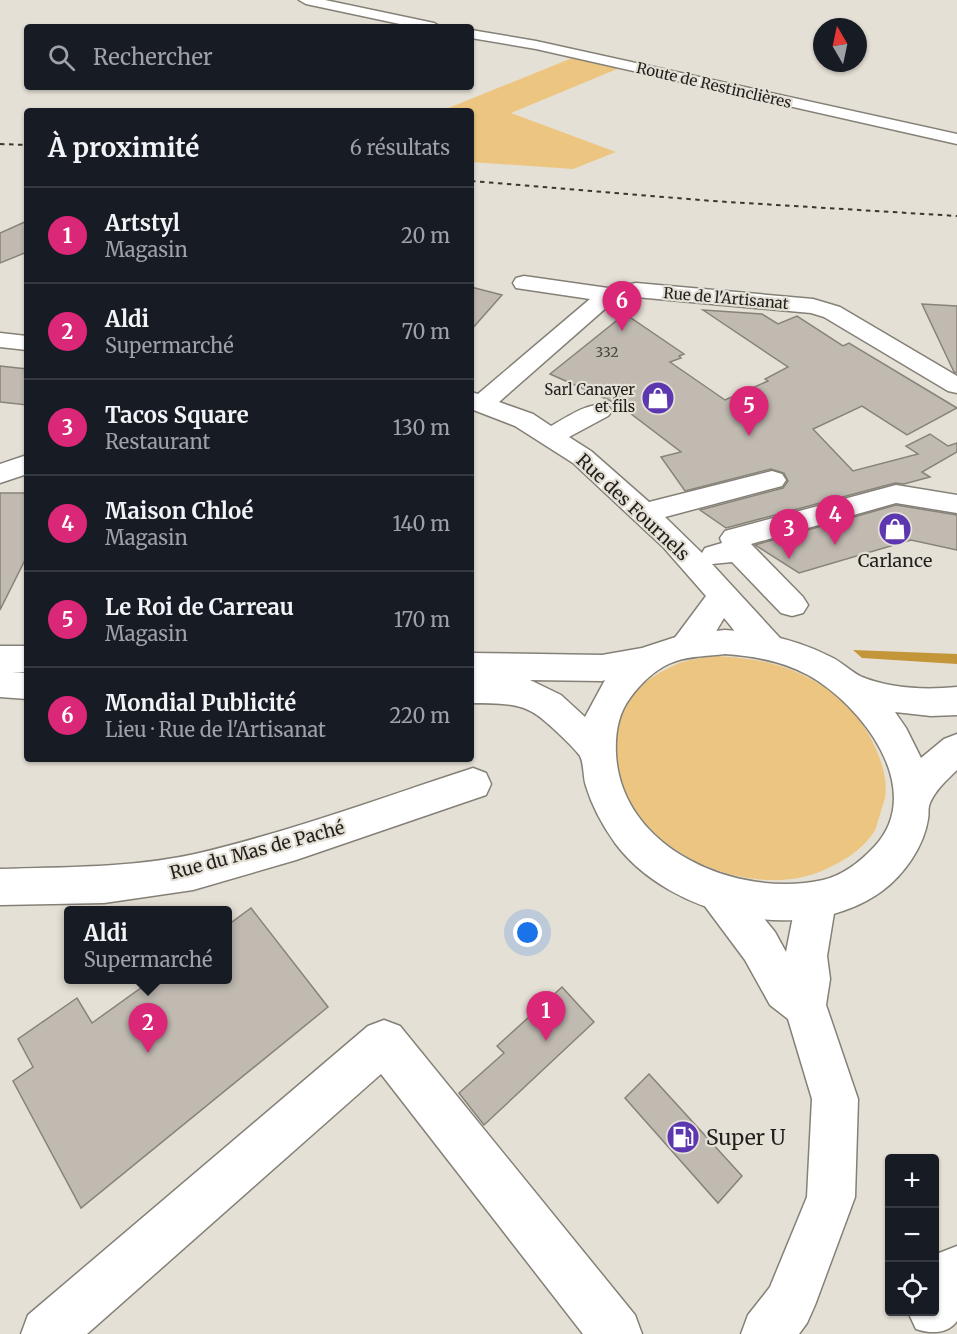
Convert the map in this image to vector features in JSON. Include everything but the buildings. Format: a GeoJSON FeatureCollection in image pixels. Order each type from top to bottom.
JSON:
{"type":"FeatureCollection","features":[{"type":"Feature","properties":{"kind":"street"},"geometry":{"type":"LineString","coordinates":[[306,0],[420,24]]}},
{"type":"Feature","properties":{"kind":"street","name":"Route de Restinclières"},"geometry":{"type":"LineString","coordinates":[[474,35],[536,45],[957,139]]}},
{"type":"Feature","properties":{"kind":"street"},"geometry":{"type":"LineString","coordinates":[[524,283],[612,295]]}},
{"type":"Feature","properties":{"kind":"street","name":"Rue de l'Artisanat"},"geometry":{"type":"LineString","coordinates":[[477,402],[598,302],[618,292],[636,290],[813,306],[832,312],[945,372],[957,386]]}},
{"type":"Feature","properties":{"kind":"street"},"geometry":{"type":"LineString","coordinates":[[13,341],[24,326]]}},
{"type":"Feature","properties":{"kind":"street","name":"Rue des Fournels"},"geometry":{"type":"LineString","coordinates":[[477,402],[524,420],[582,457],[674,541],[769,647]]}},
{"type":"Feature","properties":{"kind":"street"},"geometry":{"type":"LineString","coordinates":[[550,436],[599,411]]}},
{"type":"Feature","properties":{"kind":"street"},"geometry":{"type":"LineString","coordinates":[[0,474],[24,465]]}},
{"type":"Feature","properties":{"kind":"street"},"geometry":{"type":"LineString","coordinates":[[644,513],[772,480]]}},
{"type":"Feature","properties":{"kind":"street"},"geometry":{"type":"LineString","coordinates":[[792,605],[738,550],[735,538],[896,494],[957,504]]}},
{"type":"Feature","properties":{"kind":"street"},"geometry":{"type":"LineString","coordinates":[[691,561],[738,550]]}},
{"type":"Feature","properties":{"kind":"street"},"geometry":{"type":"LineString","coordinates":[[684,647],[700,630],[722,596]]}},
{"type":"Feature","properties":{"kind":"street"},"geometry":{"type":"LineString","coordinates":[[474,666],[602,668],[647,660],[684,647],[725,642],[769,647],[812,662],[851,687],[884,720],[896,739],[910,779],[912,800],[908,823],[900,845],[885,864],[866,880],[843,893],[816,901],[784,903],[751,901],[718,892],[676,872],[653,856],[629,832],[611,805],[600,777],[596,749],[598,728],[605,708],[616,690],[647,660]]}},
{"type":"Feature","properties":{"kind":"street"},"geometry":{"type":"LineString","coordinates":[[0,659],[24,659]]}},
{"type":"Feature","properties":{"kind":"street"},"geometry":{"type":"LineString","coordinates":[[0,684],[24,686]]}},
{"type":"Feature","properties":{"kind":"street"},"geometry":{"type":"LineString","coordinates":[[851,687],[878,696],[921,704],[957,701]]}},
{"type":"Feature","properties":{"kind":"street"},"geometry":{"type":"LineString","coordinates":[[474,690],[527,692],[549,705],[596,749]]}},
{"type":"Feature","properties":{"kind":"street"},"geometry":{"type":"LineString","coordinates":[[912,800],[930,772],[957,749]]}},
{"type":"Feature","properties":{"kind":"street","name":"Rue du Mas de Paché"},"geometry":{"type":"LineString","coordinates":[[0,887],[104,885],[193,872],[296,843],[473,784]]}},
{"type":"Feature","properties":{"kind":"street"},"geometry":{"type":"LineString","coordinates":[[718,892],[760,946],[785,990],[805,1005]]}},
{"type":"Feature","properties":{"kind":"street"},"geometry":{"type":"LineString","coordinates":[[767,1334],[789,1305],[831,1197],[835,1099],[805,1005],[810,979],[806,956],[816,901]]}},
{"type":"Feature","properties":{"kind":"street"},"geometry":{"type":"LineString","coordinates":[[47,1334],[384,1042],[616,1334]]}},
{"type":"Feature","properties":{"kind":"street"},"geometry":{"type":"LineString","coordinates":[[939,1302],[957,1271]]}},
{"type":"Feature","properties":{"kind":"street"},"geometry":{"type":"LineString","coordinates":[[922,1334],[931,1316]]}},
{"type":"Feature","properties":{"kind":"shaded area"},"geometry":{"type":"Polygon","coordinates":[[[577,56],[622,67],[511,113],[616,152],[573,169],[474,162],[474,108],[448,108],[577,56]]]}},
{"type":"Feature","properties":{"kind":"shaded area"},"geometry":{"type":"Polygon","coordinates":[[[853,650],[957,654],[957,664],[862,658],[853,650]]]}},
{"type":"Feature","properties":{"kind":"shaded area"},"geometry":{"type":"Polygon","coordinates":[[[717,656],[777,665],[804,675],[843,701],[863,725],[883,769],[886,784],[885,798],[874,832],[864,845],[845,859],[805,877],[785,880],[765,880],[724,872],[704,865],[669,845],[641,818],[630,801],[617,764],[615,744],[618,725],[629,699],[647,681],[677,664],[717,656]]]}},
{"type":"Feature","properties":{"kind":"railway"},"geometry":{"type":"LineString","coordinates":[[0,144],[24,145]]}},
{"type":"Feature","properties":{"kind":"railway"},"geometry":{"type":"LineString","coordinates":[[474,181],[712,201],[957,216]]}},
{"type":"Feature","properties":{"kind":"place","name":"Mondial Publicité"},"geometry":{"type":"Point","coordinates":[622,331]}},
{"type":"Feature","properties":{"kind":"place","name":"Sarl Canayer et fils"},"geometry":{"type":"Point","coordinates":[658,398]}},
{"type":"Feature","properties":{"kind":"place","name":"Le Roi de Carreau"},"geometry":{"type":"Point","coordinates":[749,436]}},
{"type":"Feature","properties":{"kind":"place","name":"Carlance"},"geometry":{"type":"Point","coordinates":[895,529]}},
{"type":"Feature","properties":{"kind":"place","name":"Maison Chloé"},"geometry":{"type":"Point","coordinates":[835,545]}},
{"type":"Feature","properties":{"kind":"place","name":"Tacos Square"},"geometry":{"type":"Point","coordinates":[789,559]}},
{"type":"Feature","properties":{"kind":"place","name":"Artstyl"},"geometry":{"type":"Point","coordinates":[546,1041]}},
{"type":"Feature","properties":{"kind":"place","name":"Aldi"},"geometry":{"type":"Point","coordinates":[148,1053]}},
{"type":"Feature","properties":{"kind":"place","name":"Super U"},"geometry":{"type":"Point","coordinates":[683,1137]}}]}
